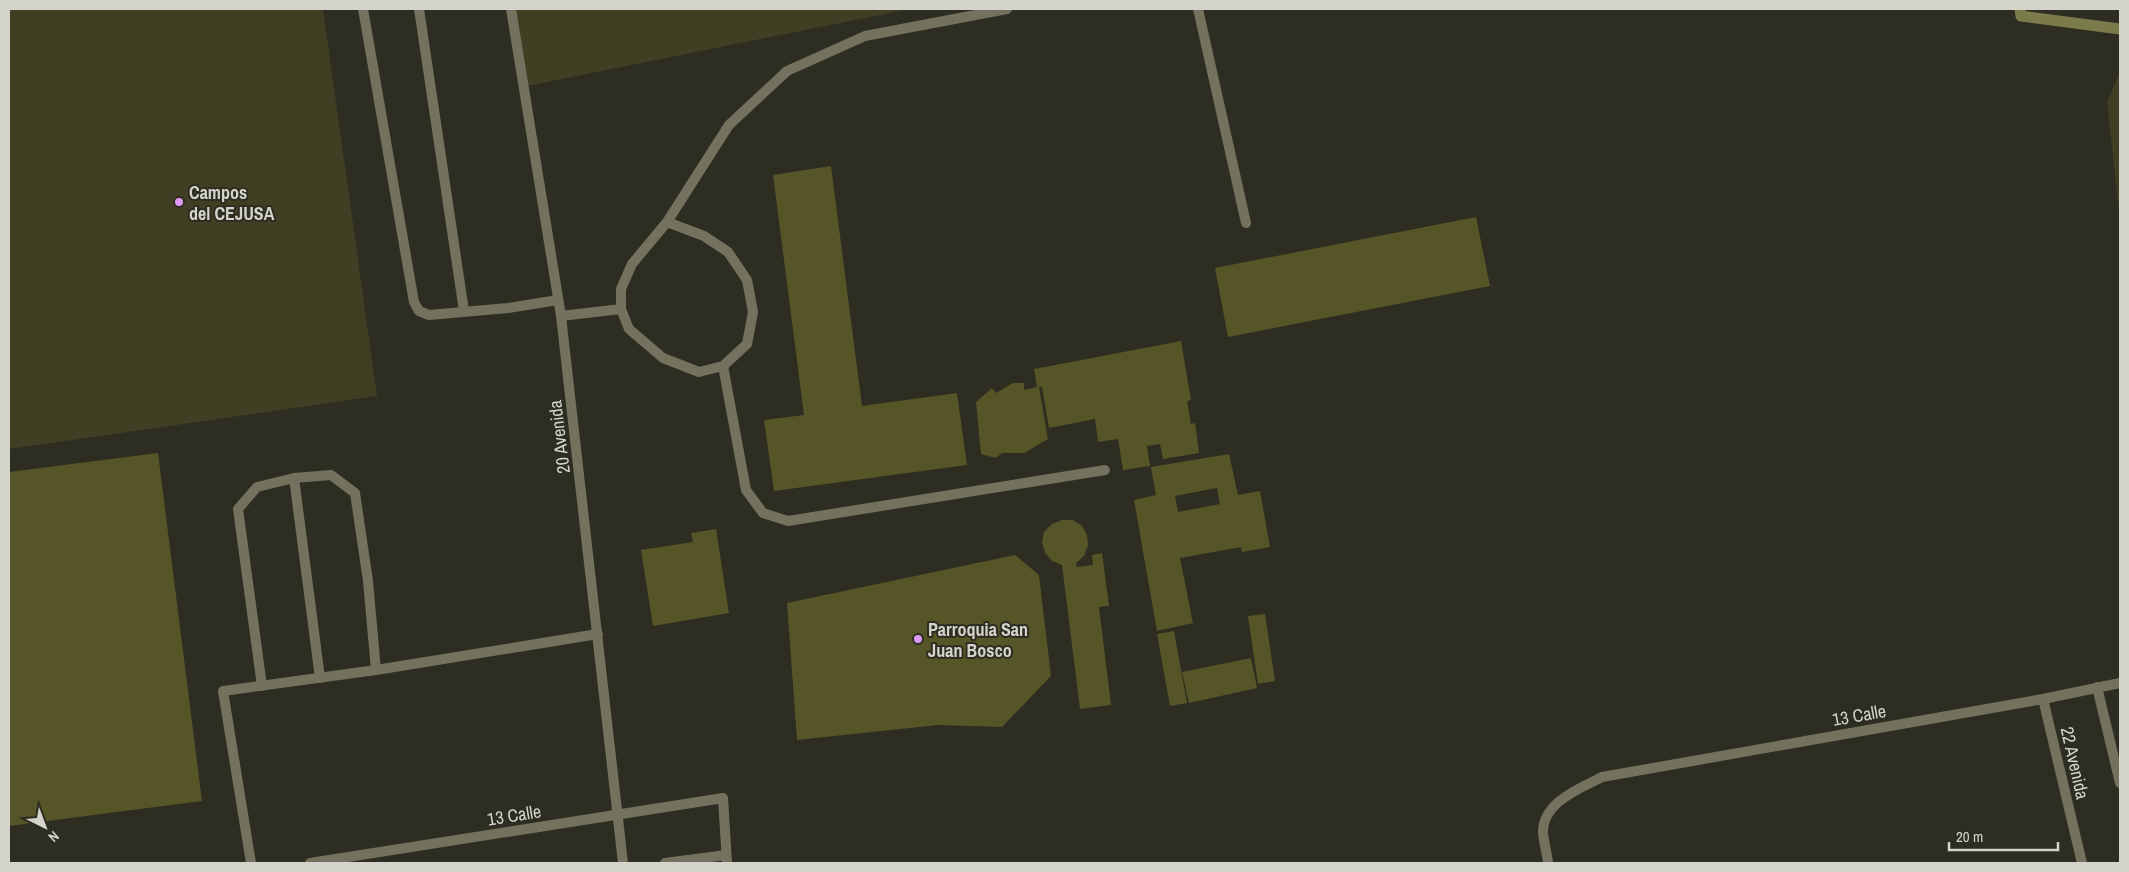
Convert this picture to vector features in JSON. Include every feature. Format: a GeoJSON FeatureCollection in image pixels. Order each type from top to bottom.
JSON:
{"type":"FeatureCollection","features":[{"type":"Feature","properties":{"kind":"street"},"geometry":{"type":"LineString","coordinates":[[363,9],[414,302],[419,311],[429,315],[508,308],[558,300]]}},
{"type":"Feature","properties":{"kind":"street"},"geometry":{"type":"LineString","coordinates":[[419,9],[464,311]]}},
{"type":"Feature","properties":{"kind":"street","name":"20 Avenida"},"geometry":{"type":"LineString","coordinates":[[510,9],[561,316],[623,863]]}},
{"type":"Feature","properties":{"kind":"street"},"geometry":{"type":"LineString","coordinates":[[667,222],[704,236],[728,252],[746,280],[753,312],[747,344],[724,366],[699,372],[663,358],[630,329],[621,309],[621,289],[632,264],[667,222],[730,125],[787,71],[865,36],[1007,9]]}},
{"type":"Feature","properties":{"kind":"street"},"geometry":{"type":"LineString","coordinates":[[1198,9],[1246,223]]}},
{"type":"Feature","properties":{"kind":"street"},"geometry":{"type":"LineString","coordinates":[[561,316],[621,309]]}},
{"type":"Feature","properties":{"kind":"street"},"geometry":{"type":"LineString","coordinates":[[724,366],[746,490],[763,512],[788,521],[1105,470]]}},
{"type":"Feature","properties":{"kind":"street"},"geometry":{"type":"LineString","coordinates":[[262,686],[238,509],[257,487],[294,478],[331,475],[355,493],[368,581],[376,670]]}},
{"type":"Feature","properties":{"kind":"street"},"geometry":{"type":"LineString","coordinates":[[294,478],[320,678]]}},
{"type":"Feature","properties":{"kind":"street"},"geometry":{"type":"LineString","coordinates":[[251,863],[223,691],[376,670],[598,634]]}},
{"type":"Feature","properties":{"kind":"street","name":"13 Calle"},"geometry":{"type":"LineString","coordinates":[[1548,863],[1543,831],[1552,810],[1573,792],[1602,777],[2043,699],[2120,683]]}},
{"type":"Feature","properties":{"kind":"street"},"geometry":{"type":"LineString","coordinates":[[2097,687],[2120,783]]}},
{"type":"Feature","properties":{"kind":"street","name":"22 Avenida"},"geometry":{"type":"LineString","coordinates":[[2043,699],[2082,863]]}},
{"type":"Feature","properties":{"kind":"street","name":"13 Calle"},"geometry":{"type":"LineString","coordinates":[[310,863],[723,798],[726,859]]}},
{"type":"Feature","properties":{"kind":"street"},"geometry":{"type":"LineString","coordinates":[[666,863],[726,859]]}},
{"type":"Feature","properties":{"kind":"shaded area","name":"Campos del CEJUSA"},"geometry":{"type":"Polygon","coordinates":[[[9,9],[323,9],[377,396],[9,449],[9,9]]]}},
{"type":"Feature","properties":{"kind":"shaded area"},"geometry":{"type":"Polygon","coordinates":[[[515,9],[910,9],[527,86],[515,9]]]}},
{"type":"Feature","properties":{"kind":"shaded area"},"geometry":{"type":"Polygon","coordinates":[[[2120,71],[2120,220],[2107,102],[2120,71]]]}},
{"type":"Feature","properties":{"kind":"building"},"geometry":{"type":"Polygon","coordinates":[[[831,166],[862,406],[957,393],[967,465],[774,491],[764,420],[804,415],[773,175],[831,166]]]}},
{"type":"Feature","properties":{"kind":"building"},"geometry":{"type":"Polygon","coordinates":[[[1476,217],[1490,286],[1228,337],[1215,268],[1476,217]]]}},
{"type":"Feature","properties":{"kind":"building"},"geometry":{"type":"Polygon","coordinates":[[[1181,341],[1191,400],[1187,401],[1191,424],[1195,423],[1199,453],[1163,459],[1160,444],[1147,446],[1150,466],[1123,470],[1118,439],[1098,442],[1095,419],[1049,428],[1042,387],[1039,387],[1048,439],[1024,453],[1002,453],[996,458],[981,454],[976,402],[992,388],[996,393],[1013,383],[1024,383],[1024,390],[1037,387],[1034,369],[1181,341]]]}},
{"type":"Feature","properties":{"kind":"building"},"geometry":{"type":"Polygon","coordinates":[[[158,453],[202,801],[9,826],[9,472],[158,453]]]}},
{"type":"Feature","properties":{"kind":"building"},"geometry":{"type":"Polygon","coordinates":[[[1229,454],[1238,495],[1260,491],[1270,547],[1242,552],[1241,547],[1180,558],[1193,623],[1157,631],[1134,500],[1156,495],[1151,467],[1229,454]],[[1217,488],[1175,496],[1178,512],[1220,504],[1217,488]]]}},
{"type":"Feature","properties":{"kind":"building"},"geometry":{"type":"Polygon","coordinates":[[[1062,520],[1073,520],[1082,526],[1087,535],[1088,545],[1084,556],[1076,563],[1077,567],[1093,565],[1092,555],[1102,553],[1109,606],[1099,607],[1111,705],[1080,709],[1062,565],[1052,561],[1045,553],[1042,542],[1044,532],[1052,524],[1062,520]]]}},
{"type":"Feature","properties":{"kind":"building"},"geometry":{"type":"Polygon","coordinates":[[[716,529],[729,613],[653,626],[641,550],[693,542],[691,533],[716,529]]]}},
{"type":"Feature","properties":{"kind":"building","name":"Parroquia San Juan Bosco"},"geometry":{"type":"Polygon","coordinates":[[[1015,555],[1039,575],[1051,676],[1002,727],[938,725],[797,740],[787,603],[1015,555]]]}},
{"type":"Feature","properties":{"kind":"building"},"geometry":{"type":"Polygon","coordinates":[[[1265,614],[1275,681],[1258,684],[1248,616],[1265,614]]]}},
{"type":"Feature","properties":{"kind":"building"},"geometry":{"type":"Polygon","coordinates":[[[1174,631],[1187,703],[1170,706],[1157,634],[1174,631]]]}},
{"type":"Feature","properties":{"kind":"building"},"geometry":{"type":"Polygon","coordinates":[[[1251,658],[1257,688],[1189,703],[1182,672],[1251,658]]]}},
{"type":"Feature","properties":{"kind":"waterway"},"geometry":{"type":"LineString","coordinates":[[2020,9],[2021,16],[2120,29]]}},
{"type":"Feature","properties":{"kind":"place","name":"Campos del CEJUSA"},"geometry":{"type":"Point","coordinates":[179,202]}},
{"type":"Feature","properties":{"kind":"place","name":"Parroquia San Juan Bosco"},"geometry":{"type":"Point","coordinates":[918,639]}}]}
